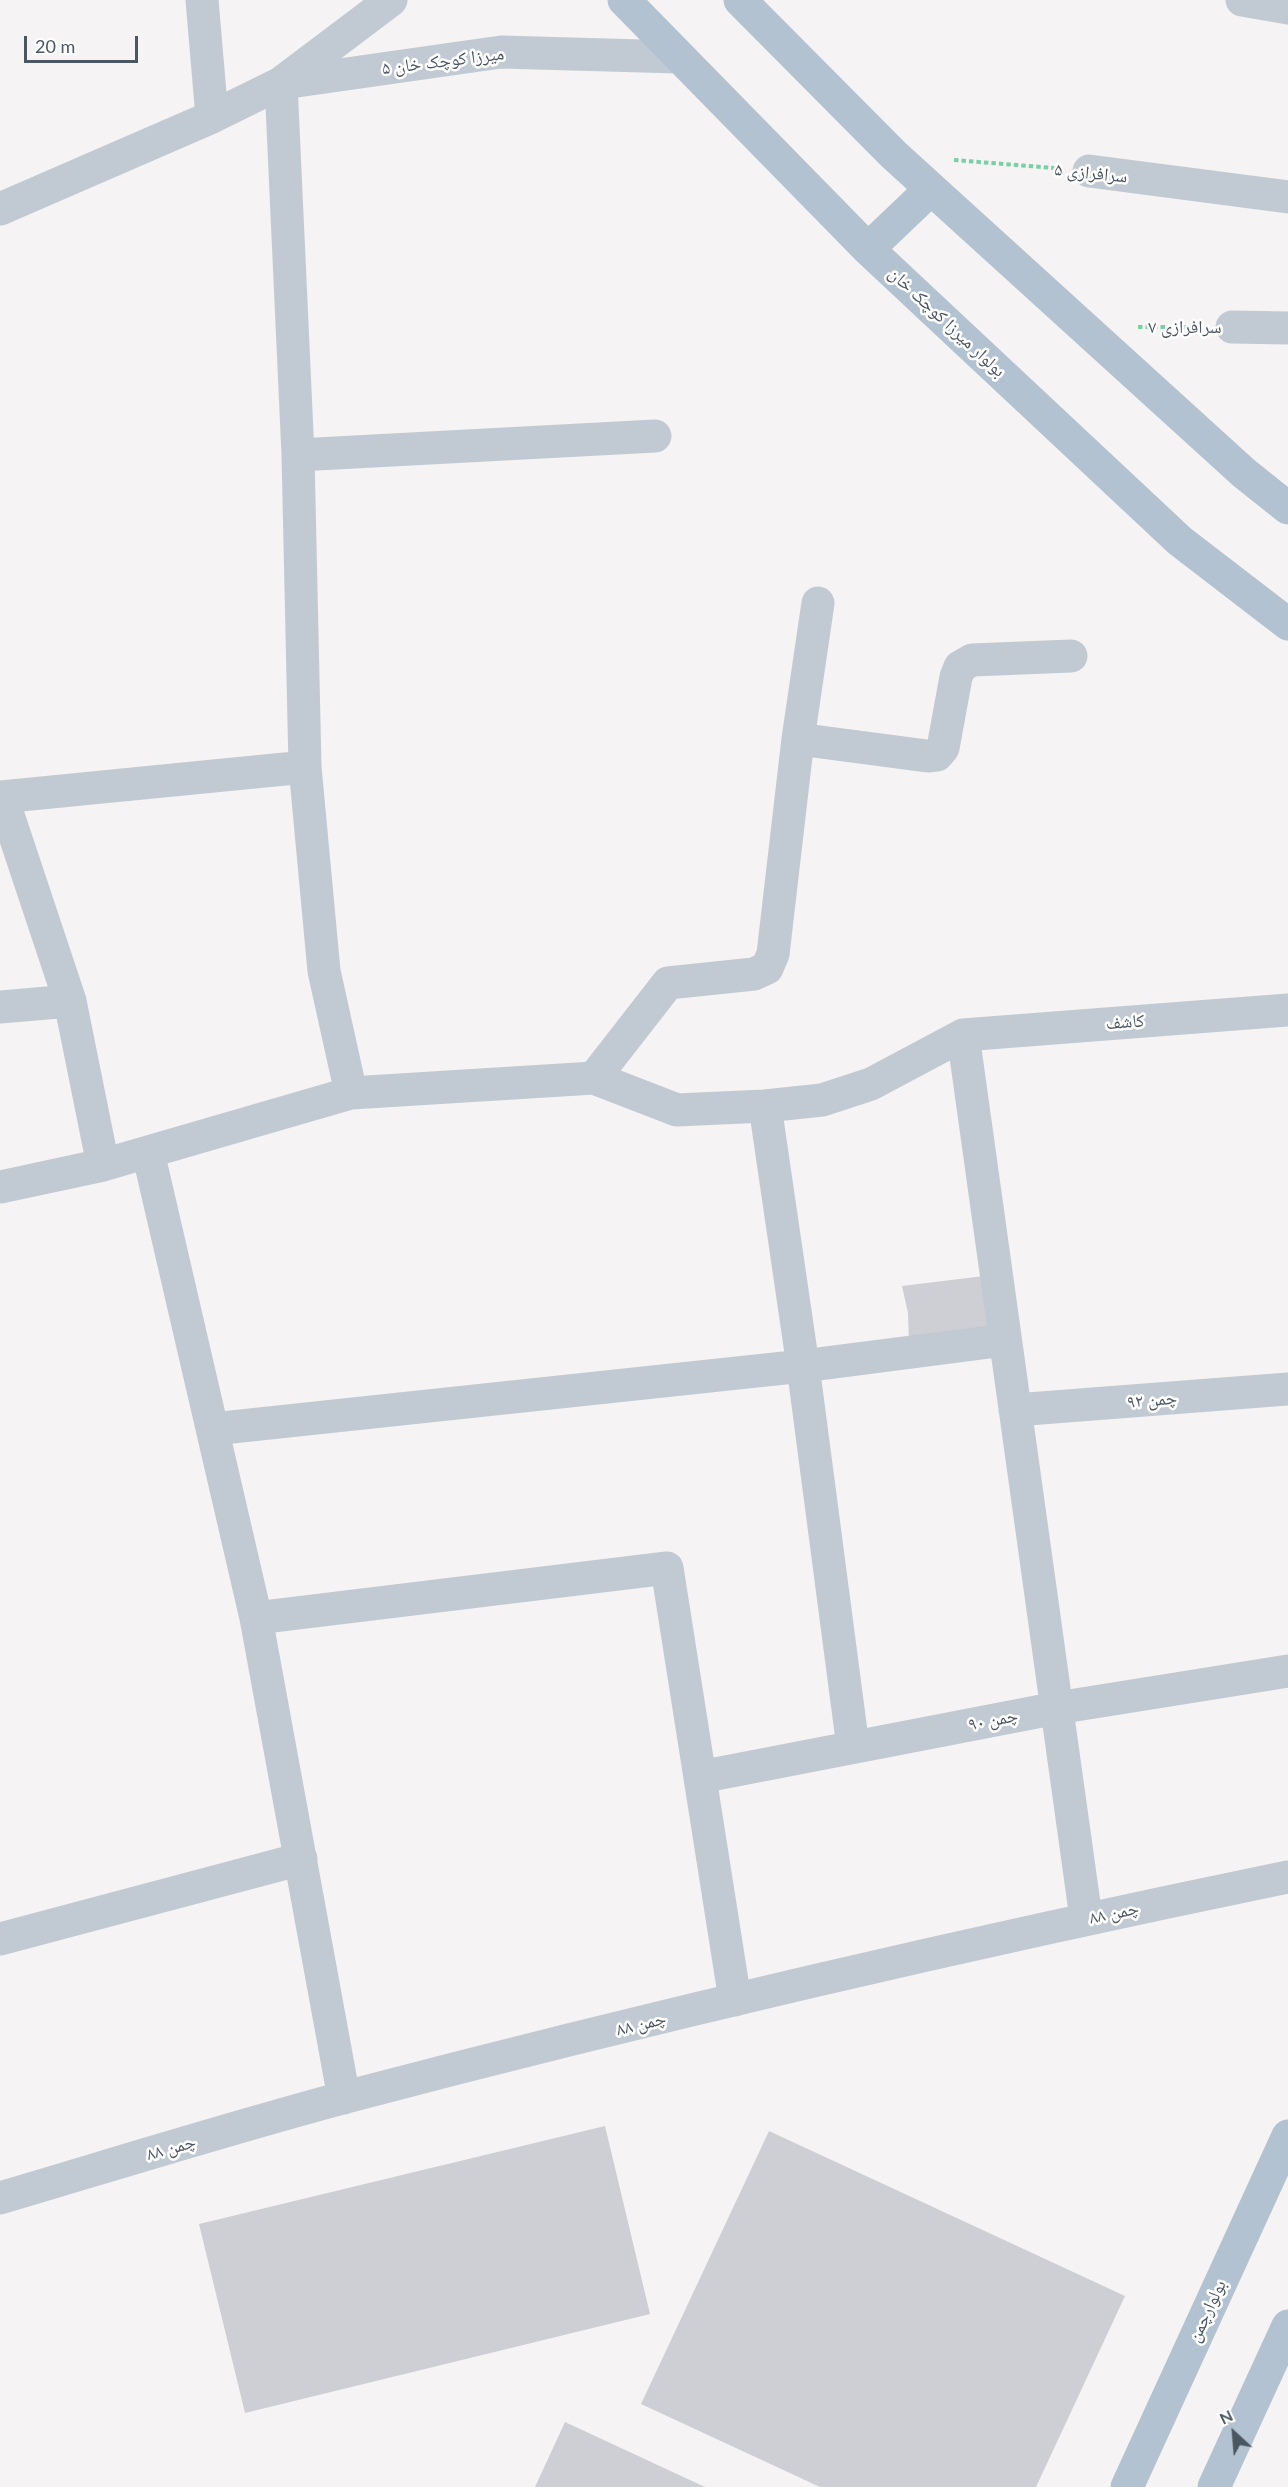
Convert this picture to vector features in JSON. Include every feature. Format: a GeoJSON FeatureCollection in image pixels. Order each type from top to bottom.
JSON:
{"type":"FeatureCollection","features":[{"type":"Feature","properties":{"kind":"main road","name":"بولوار میرزا کوچک خان"},"geometry":{"type":"LineString","coordinates":[[624,0],[868,249],[1180,541],[1288,624]]}},
{"type":"Feature","properties":{"kind":"main road"},"geometry":{"type":"LineString","coordinates":[[740,0],[894,155],[1244,473],[1288,508]]}},
{"type":"Feature","properties":{"kind":"main road"},"geometry":{"type":"LineString","coordinates":[[868,249],[931,189]]}},
{"type":"Feature","properties":{"kind":"main road","name":"بولوارچمن"},"geometry":{"type":"LineString","coordinates":[[1127,2487],[1288,2136]]}},
{"type":"Feature","properties":{"kind":"main road"},"geometry":{"type":"LineString","coordinates":[[1214,2487],[1288,2326]]}},
{"type":"Feature","properties":{"kind":"street"},"geometry":{"type":"LineString","coordinates":[[202,0],[212,117]]}},
{"type":"Feature","properties":{"kind":"street","name":"میرزا کوچک خان ۵"},"geometry":{"type":"LineString","coordinates":[[0,209],[212,117],[281,83],[391,0]]}},
{"type":"Feature","properties":{"kind":"street"},"geometry":{"type":"LineString","coordinates":[[1242,0],[1288,8]]}},
{"type":"Feature","properties":{"kind":"street","name":"میرزا کوچک خان ۵"},"geometry":{"type":"LineString","coordinates":[[281,83],[501,52],[678,57]]}},
{"type":"Feature","properties":{"kind":"street"},"geometry":{"type":"LineString","coordinates":[[281,83],[298,455],[305,767],[324,971],[351,1093]]}},
{"type":"Feature","properties":{"kind":"street","name":"سرافرازی ۵"},"geometry":{"type":"LineString","coordinates":[[1089,171],[1288,197]]}},
{"type":"Feature","properties":{"kind":"street","name":"سرافرازی ۷"},"geometry":{"type":"LineString","coordinates":[[1232,327],[1288,328]]}},
{"type":"Feature","properties":{"kind":"street"},"geometry":{"type":"LineString","coordinates":[[298,455],[655,436]]}},
{"type":"Feature","properties":{"kind":"street"},"geometry":{"type":"LineString","coordinates":[[594,1077],[669,983],[754,974],[767,968],[773,954],[798,739],[818,603]]}},
{"type":"Feature","properties":{"kind":"street"},"geometry":{"type":"LineString","coordinates":[[798,739],[927,756],[937,755],[943,748],[956,676],[960,667],[972,660],[1071,656]]}},
{"type":"Feature","properties":{"kind":"street"},"geometry":{"type":"LineString","coordinates":[[103,1165],[70,1001],[1,797],[305,767]]}},
{"type":"Feature","properties":{"kind":"street"},"geometry":{"type":"LineString","coordinates":[[0,1007],[70,1001]]}},
{"type":"Feature","properties":{"kind":"street","name":"کاشف"},"geometry":{"type":"LineString","coordinates":[[963,1035],[1288,1010]]}},
{"type":"Feature","properties":{"kind":"street"},"geometry":{"type":"LineString","coordinates":[[0,1187],[103,1165],[351,1093],[594,1077],[676,1110],[765,1106],[822,1100],[871,1084],[963,1035],[1086,1918]]}},
{"type":"Feature","properties":{"kind":"street"},"geometry":{"type":"LineString","coordinates":[[765,1106],[804,1365],[853,1747]]}},
{"type":"Feature","properties":{"kind":"street"},"geometry":{"type":"LineString","coordinates":[[148,1152],[256,1618],[344,2098]]}},
{"type":"Feature","properties":{"kind":"street"},"geometry":{"type":"LineString","coordinates":[[213,1429],[804,1365],[1005,1340]]}},
{"type":"Feature","properties":{"kind":"street","name":"چمن ۹۲"},"geometry":{"type":"LineString","coordinates":[[1015,1410],[1288,1389]]}},
{"type":"Feature","properties":{"kind":"street"},"geometry":{"type":"LineString","coordinates":[[256,1618],[667,1569],[735,2000]]}},
{"type":"Feature","properties":{"kind":"street","name":"چمن ۹۰"},"geometry":{"type":"LineString","coordinates":[[700,1777],[1057,1708],[1288,1671]]}},
{"type":"Feature","properties":{"kind":"street"},"geometry":{"type":"LineString","coordinates":[[0,1939],[301,1859]]}},
{"type":"Feature","properties":{"kind":"street","name":"چمن ۸۸"},"geometry":{"type":"LineString","coordinates":[[0,2198],[344,2098],[735,2000],[1086,1918],[1288,1877]]}},
{"type":"Feature","properties":{"kind":"path","name":"سرافرازی ۵"},"geometry":{"type":"LineString","coordinates":[[951,160],[1089,171]]}},
{"type":"Feature","properties":{"kind":"path","name":"سرافرازی ۷"},"geometry":{"type":"LineString","coordinates":[[1083,327],[1232,327]]}},
{"type":"Feature","properties":{"kind":"building"},"geometry":{"type":"Polygon","coordinates":[[[984,1276],[991,1333],[909,1345],[908,1313],[902,1286],[984,1276]]]}},
{"type":"Feature","properties":{"kind":"building"},"geometry":{"type":"Polygon","coordinates":[[[605,2126],[650,2314],[245,2413],[199,2224],[605,2126]]]}},
{"type":"Feature","properties":{"kind":"building"},"geometry":{"type":"Polygon","coordinates":[[[769,2131],[1125,2296],[1036,2487],[820,2487],[641,2404],[769,2131]]]}},
{"type":"Feature","properties":{"kind":"building"},"geometry":{"type":"Polygon","coordinates":[[[565,2422],[705,2487],[535,2487],[565,2422]]]}}]}
